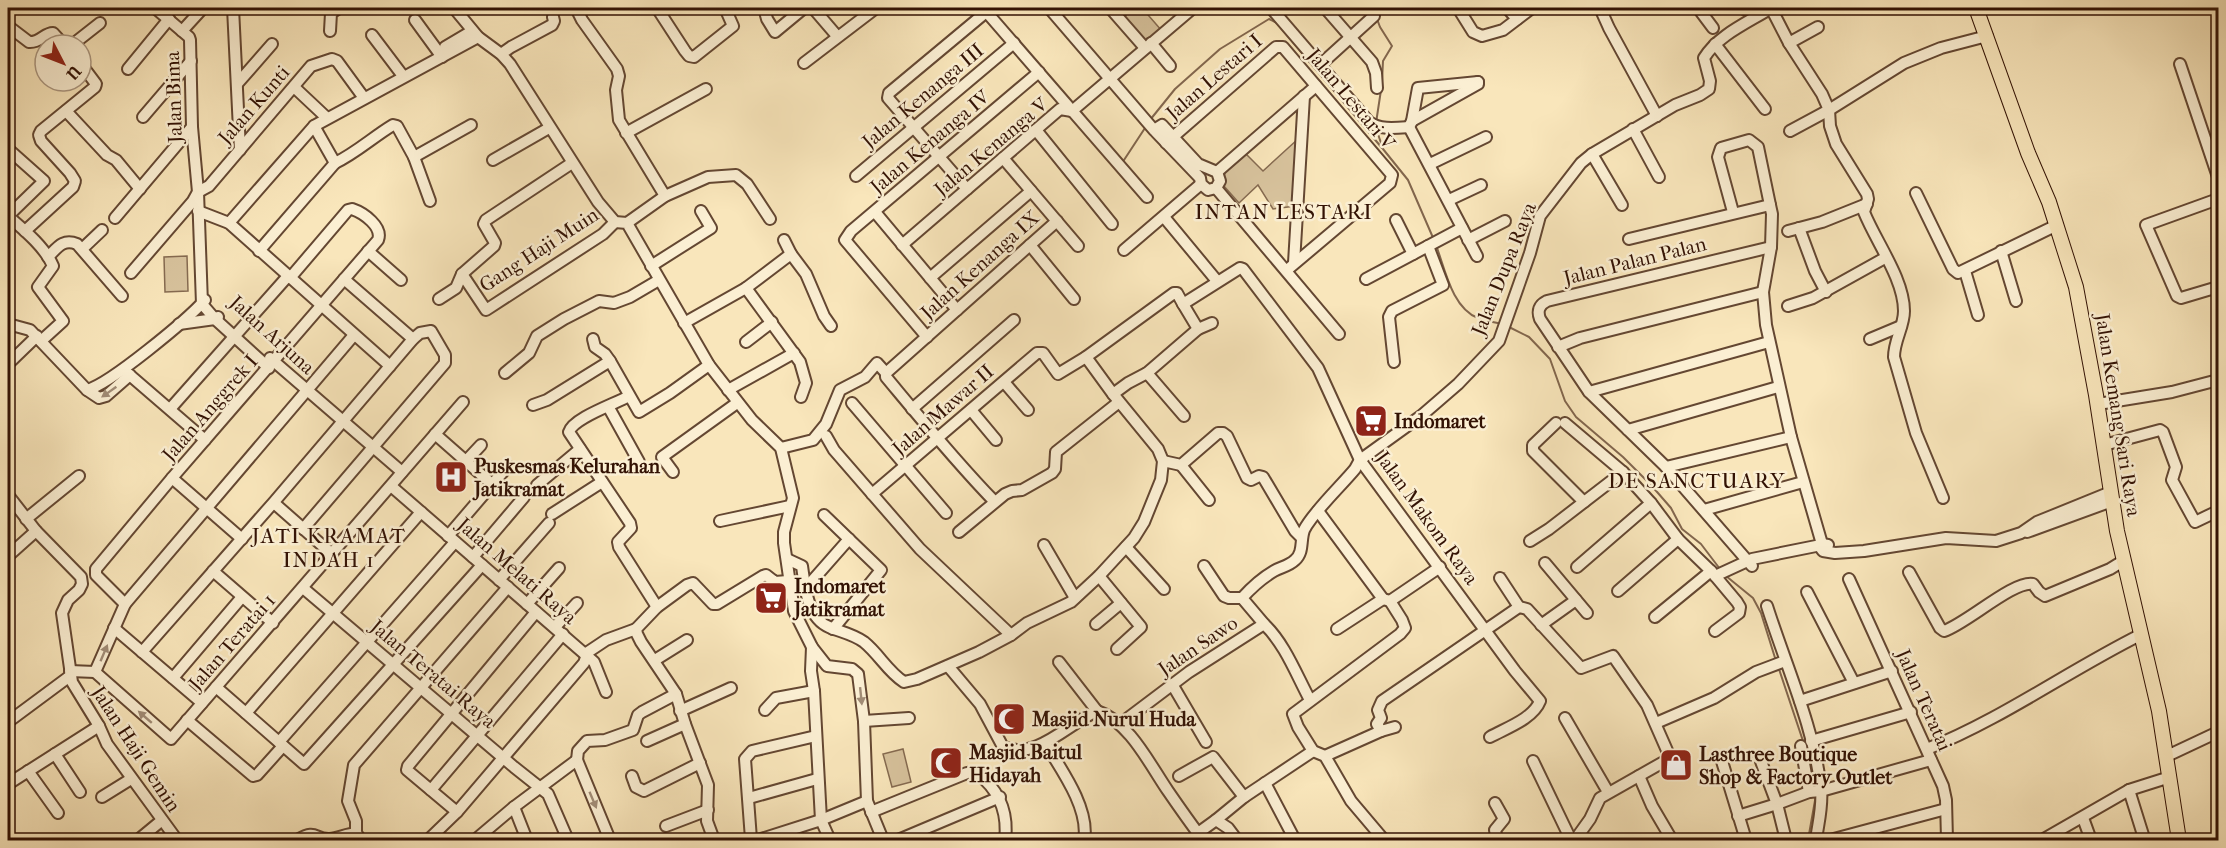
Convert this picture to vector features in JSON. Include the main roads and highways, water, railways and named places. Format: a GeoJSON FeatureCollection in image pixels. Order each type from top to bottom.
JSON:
{"type":"FeatureCollection","features":[{"type":"Feature","properties":{"kind":"main road","name":"Jalan Kemang Sari Raya"},"geometry":{"type":"LineString","coordinates":[[1976,8],[2028,153],[2057,225],[2080,305],[2123,561],[2159,711],[2180,840]]}},
{"type":"Feature","properties":{"kind":"waterway"},"geometry":{"type":"LineString","coordinates":[[1150,120],[1175,89],[1220,49],[1269,19],[1277,23],[1382,148]]}},
{"type":"Feature","properties":{"kind":"waterway"},"geometry":{"type":"LineString","coordinates":[[1377,19],[1392,46],[1383,61],[1382,82]]}},
{"type":"Feature","properties":{"kind":"waterway"},"geometry":{"type":"LineString","coordinates":[[1376,123],[1381,90]]}},
{"type":"Feature","properties":{"kind":"waterway"},"geometry":{"type":"LineString","coordinates":[[1124,160],[1145,128]]}},
{"type":"Feature","properties":{"kind":"waterway"},"geometry":{"type":"LineString","coordinates":[[1377,131],[1383,149],[1408,180],[1434,240]]}},
{"type":"Feature","properties":{"kind":"waterway"},"geometry":{"type":"LineString","coordinates":[[1436,245],[1451,287],[1462,306],[1478,318],[1501,324]]}},
{"type":"Feature","properties":{"kind":"waterway"},"geometry":{"type":"LineString","coordinates":[[1507,326],[1529,337],[1550,359],[1565,401],[1576,417],[1623,457],[1651,485],[1671,508],[1682,529],[1701,544],[1720,569]]}},
{"type":"Feature","properties":{"kind":"waterway"},"geometry":{"type":"LineString","coordinates":[[1726,576],[1753,598],[1761,613],[1776,661]]}},
{"type":"Feature","properties":{"kind":"waterway"},"geometry":{"type":"LineString","coordinates":[[1778,666],[1804,744]]}},
{"type":"Feature","properties":{"kind":"waterway"},"geometry":{"type":"LineString","coordinates":[[1808,758],[1814,778]]}},
{"type":"Feature","properties":{"kind":"waterway"},"geometry":{"type":"LineString","coordinates":[[1808,840],[1816,795]]}},
{"type":"Feature","properties":{"kind":"place","name":"Indomaret"},"geometry":{"type":"Point","coordinates":[1371,421]}},
{"type":"Feature","properties":{"kind":"place","name":"Puskesmas Kelurahan Jatikramat"},"geometry":{"type":"Point","coordinates":[451,477]}},
{"type":"Feature","properties":{"kind":"place","name":"Indomaret Jatikramat"},"geometry":{"type":"Point","coordinates":[771,598]}},
{"type":"Feature","properties":{"kind":"place","name":"Masjid Nurul Huda"},"geometry":{"type":"Point","coordinates":[1009,719]}},
{"type":"Feature","properties":{"kind":"place","name":"Masjid Baitul Hidayah"},"geometry":{"type":"Point","coordinates":[946,763]}},
{"type":"Feature","properties":{"kind":"place","name":"Lasthree Boutique Shop & Factory Outlet"},"geometry":{"type":"Point","coordinates":[1676,765]}},
{"type":"Feature","properties":{"kind":"district","name":"INTAN LESTARI"},"geometry":{"type":"Point","coordinates":[1284,212]}},
{"type":"Feature","properties":{"kind":"district","name":"DE SANCTUARY"},"geometry":{"type":"Point","coordinates":[1697,481]}},
{"type":"Feature","properties":{"kind":"district","name":"JATI KRAMAT INDAH 1"},"geometry":{"type":"Point","coordinates":[329,548]}}]}
